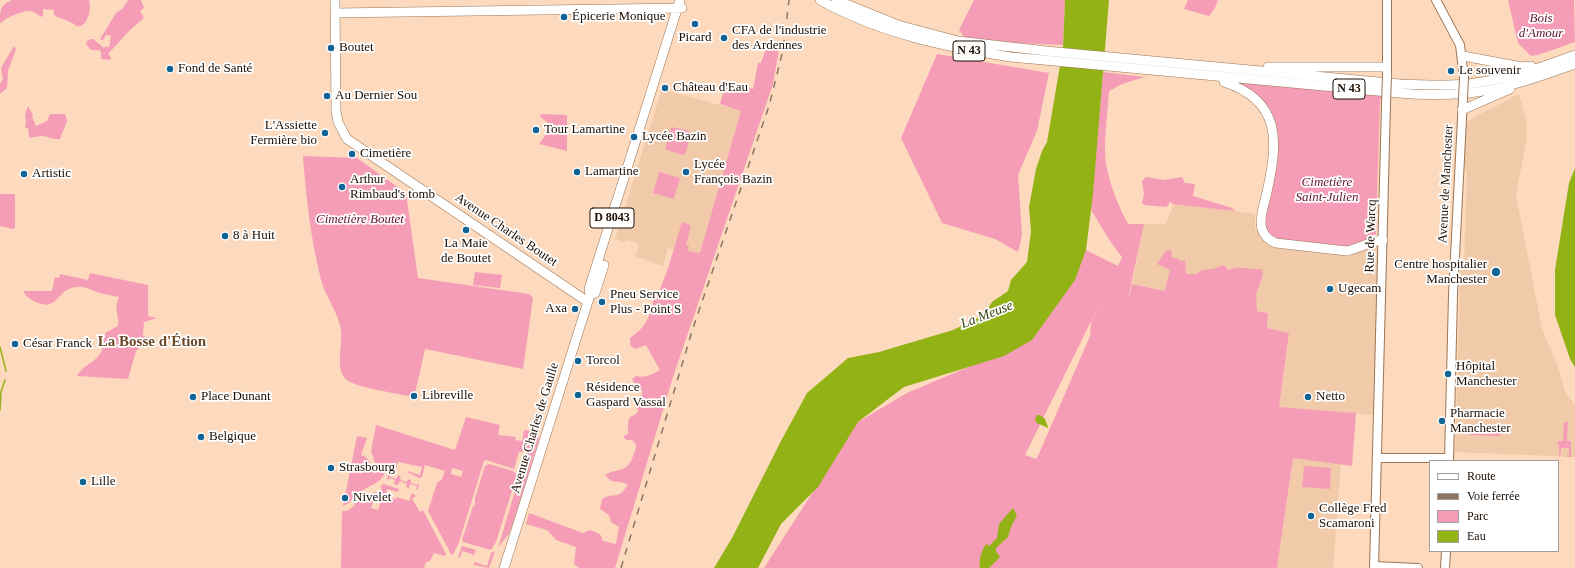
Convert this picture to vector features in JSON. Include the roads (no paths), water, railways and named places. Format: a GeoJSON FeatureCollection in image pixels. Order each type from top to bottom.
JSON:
{"type":"FeatureCollection","features":[{"type":"Feature","properties":{"kind":"main road","name":"Avenue Charles Boutet"},"geometry":{"type":"LineString","coordinates":[[335,0],[336,111],[338,122],[347,139],[369,155],[589,298]]}},
{"type":"Feature","properties":{"kind":"main road","name":"N 43"},"geometry":{"type":"LineString","coordinates":[[820,0],[854,17],[896,28],[958,41],[1046,51],[1400,84],[1431,86],[1468,84],[1503,78],[1552,63],[1572,60]]}},
{"type":"Feature","properties":{"kind":"main road","name":"N 43"},"geometry":{"type":"LineString","coordinates":[[836,0],[921,40],[962,50],[1046,61],[1285,84],[1430,95],[1470,93],[1503,87],[1542,76],[1572,60]]}},
{"type":"Feature","properties":{"kind":"main road","name":"Rue de Warcq"},"geometry":{"type":"LineString","coordinates":[[1374,567],[1383,240],[1387,0]]}},
{"type":"Feature","properties":{"kind":"main road","name":"Avenue de Manchester"},"geometry":{"type":"LineString","coordinates":[[1436,0],[1460,45],[1464,78],[1453,294],[1449,460]]}},
{"type":"Feature","properties":{"kind":"main road"},"geometry":{"type":"LineString","coordinates":[[335,13],[681,4]]}},
{"type":"Feature","properties":{"kind":"main road","name":"Avenue Charles de Gaulle"},"geometry":{"type":"LineString","coordinates":[[504,568],[589,298],[595,292],[609,236],[681,4]]}},
{"type":"Feature","properties":{"kind":"main road"},"geometry":{"type":"LineString","coordinates":[[1462,56],[1522,67],[1552,63]]}},
{"type":"Feature","properties":{"kind":"main road"},"geometry":{"type":"LineString","coordinates":[[1197,65],[1244,67],[1386,66]]}},
{"type":"Feature","properties":{"kind":"main road"},"geometry":{"type":"LineString","coordinates":[[1119,68],[1155,74],[1222,81],[1236,85],[1254,97],[1263,107],[1270,120],[1275,147],[1261,222],[1263,233],[1269,240],[1276,243],[1347,251],[1359,249],[1373,241],[1383,240]]}},
{"type":"Feature","properties":{"kind":"main road"},"geometry":{"type":"LineString","coordinates":[[1462,110],[1542,76]]}},
{"type":"Feature","properties":{"kind":"main road"},"geometry":{"type":"LineString","coordinates":[[1377,458],[1449,460]]}},
{"type":"Feature","properties":{"kind":"main road"},"geometry":{"type":"LineString","coordinates":[[1445,568],[1446,552]]}},
{"type":"Feature","properties":{"kind":"main road"},"geometry":{"type":"LineString","coordinates":[[1374,567],[1418,568]]}},
{"type":"Feature","properties":{"kind":"water","name":"La Meuse"},"geometry":{"type":"Polygon","coordinates":[[[1065,0],[1109,0],[1093,194],[1086,250],[1075,280],[1032,340],[1004,356],[904,387],[858,422],[818,487],[781,524],[758,568],[714,568],[732,538],[807,393],[848,358],[879,352],[953,330],[984,315],[992,302],[1008,291],[1011,280],[1027,262],[1031,231],[1029,207],[1036,169],[1042,151],[1047,142],[1063,48],[1065,0]]]}},
{"type":"Feature","properties":{"kind":"water"},"geometry":{"type":"Polygon","coordinates":[[[1575,168],[1575,367],[1570,359],[1555,315],[1555,270],[1569,183],[1575,168]]]}},
{"type":"Feature","properties":{"kind":"water"},"geometry":{"type":"Polygon","coordinates":[[[1037,415],[1040,415],[1045,419],[1048,428],[1037,423],[1035,420],[1037,415]]]}},
{"type":"Feature","properties":{"kind":"water"},"geometry":{"type":"Polygon","coordinates":[[[1013,508],[1017,515],[1008,537],[996,548],[996,551],[1000,557],[989,568],[980,568],[980,559],[986,544],[989,546],[997,538],[999,524],[1013,508]]]}},
{"type":"Feature","properties":{"kind":"waterway"},"geometry":{"type":"LineString","coordinates":[[0,347],[6,371]]}},
{"type":"Feature","properties":{"kind":"waterway"},"geometry":{"type":"LineString","coordinates":[[0,410],[1,392],[5,380]]}},
{"type":"Feature","properties":{"kind":"railway"},"geometry":{"type":"LineString","coordinates":[[621,568],[693,328],[769,106],[783,50],[789,0]]}},
{"type":"Feature","properties":{"kind":"place","name":"Épicerie Monique"},"geometry":{"type":"Point","coordinates":[564,17]}},
{"type":"Feature","properties":{"kind":"place","name":"Picard"},"geometry":{"type":"Point","coordinates":[695,24]}},
{"type":"Feature","properties":{"kind":"place","name":"CFA de l'industrie des Ardennes"},"geometry":{"type":"Point","coordinates":[724,38]}},
{"type":"Feature","properties":{"kind":"place","name":"Boutet"},"geometry":{"type":"Point","coordinates":[331,48]}},
{"type":"Feature","properties":{"kind":"place","name":"Fond de Santé"},"geometry":{"type":"Point","coordinates":[170,69]}},
{"type":"Feature","properties":{"kind":"place","name":"Le souvenir"},"geometry":{"type":"Point","coordinates":[1451,71]}},
{"type":"Feature","properties":{"kind":"place","name":"Château d'Eau"},"geometry":{"type":"Point","coordinates":[665,88]}},
{"type":"Feature","properties":{"kind":"place","name":"Au Dernier Sou"},"geometry":{"type":"Point","coordinates":[327,96]}},
{"type":"Feature","properties":{"kind":"place","name":"Tour Lamartine"},"geometry":{"type":"Point","coordinates":[536,130]}},
{"type":"Feature","properties":{"kind":"place","name":"L'Assiette Fermière bio"},"geometry":{"type":"Point","coordinates":[325,133]}},
{"type":"Feature","properties":{"kind":"place","name":"Lycée Bazin"},"geometry":{"type":"Point","coordinates":[634,137]}},
{"type":"Feature","properties":{"kind":"place","name":"Cimetière"},"geometry":{"type":"Point","coordinates":[352,154]}},
{"type":"Feature","properties":{"kind":"place","name":"Lamartine"},"geometry":{"type":"Point","coordinates":[577,172]}},
{"type":"Feature","properties":{"kind":"place","name":"Lycée François Bazin"},"geometry":{"type":"Point","coordinates":[686,172]}},
{"type":"Feature","properties":{"kind":"place","name":"Artistic"},"geometry":{"type":"Point","coordinates":[24,174]}},
{"type":"Feature","properties":{"kind":"place","name":"Arthur Rimbaud's tomb"},"geometry":{"type":"Point","coordinates":[342,187]}},
{"type":"Feature","properties":{"kind":"place","name":"La Maie de Boutet"},"geometry":{"type":"Point","coordinates":[466,230]}},
{"type":"Feature","properties":{"kind":"place","name":"8 à Huit"},"geometry":{"type":"Point","coordinates":[225,236]}},
{"type":"Feature","properties":{"kind":"place","name":"Centre hospitalier Manchester"},"geometry":{"type":"Point","coordinates":[1496,272]}},
{"type":"Feature","properties":{"kind":"place","name":"Ugecam"},"geometry":{"type":"Point","coordinates":[1330,289]}},
{"type":"Feature","properties":{"kind":"place","name":"Pneu Service Plus - Point S"},"geometry":{"type":"Point","coordinates":[602,302]}},
{"type":"Feature","properties":{"kind":"place","name":"Axa"},"geometry":{"type":"Point","coordinates":[575,309]}},
{"type":"Feature","properties":{"kind":"place","name":"César Franck"},"geometry":{"type":"Point","coordinates":[15,344]}},
{"type":"Feature","properties":{"kind":"place","name":"Torcol"},"geometry":{"type":"Point","coordinates":[578,361]}},
{"type":"Feature","properties":{"kind":"place","name":"Hôpital Manchester"},"geometry":{"type":"Point","coordinates":[1448,374]}},
{"type":"Feature","properties":{"kind":"place","name":"Résidence Gaspard Vassal"},"geometry":{"type":"Point","coordinates":[578,395]}},
{"type":"Feature","properties":{"kind":"place","name":"Libreville"},"geometry":{"type":"Point","coordinates":[414,396]}},
{"type":"Feature","properties":{"kind":"place","name":"Place Dunant"},"geometry":{"type":"Point","coordinates":[193,397]}},
{"type":"Feature","properties":{"kind":"place","name":"Netto"},"geometry":{"type":"Point","coordinates":[1308,397]}},
{"type":"Feature","properties":{"kind":"place","name":"Pharmacie Manchester"},"geometry":{"type":"Point","coordinates":[1442,421]}},
{"type":"Feature","properties":{"kind":"place","name":"Belgique"},"geometry":{"type":"Point","coordinates":[201,437]}},
{"type":"Feature","properties":{"kind":"place","name":"Strasbourg"},"geometry":{"type":"Point","coordinates":[331,468]}},
{"type":"Feature","properties":{"kind":"place","name":"Lille"},"geometry":{"type":"Point","coordinates":[83,482]}},
{"type":"Feature","properties":{"kind":"place","name":"Nivelet"},"geometry":{"type":"Point","coordinates":[345,498]}},
{"type":"Feature","properties":{"kind":"place","name":"Collège Fred Scamaroni"},"geometry":{"type":"Point","coordinates":[1311,516]}},
{"type":"Feature","properties":{"kind":"district","name":"La Bosse d'Étion"},"geometry":{"type":"Point","coordinates":[152,342]}},
{"type":"Feature","properties":{"kind":"park label","name":"Bois d'Amour"},"geometry":{"type":"Point","coordinates":[1541,26]}},
{"type":"Feature","properties":{"kind":"park label","name":"Cimetière Saint-Julien"},"geometry":{"type":"Point","coordinates":[1327,190]}},
{"type":"Feature","properties":{"kind":"park label","name":"Cimetière Boutet"},"geometry":{"type":"Point","coordinates":[360,220]}}]}
